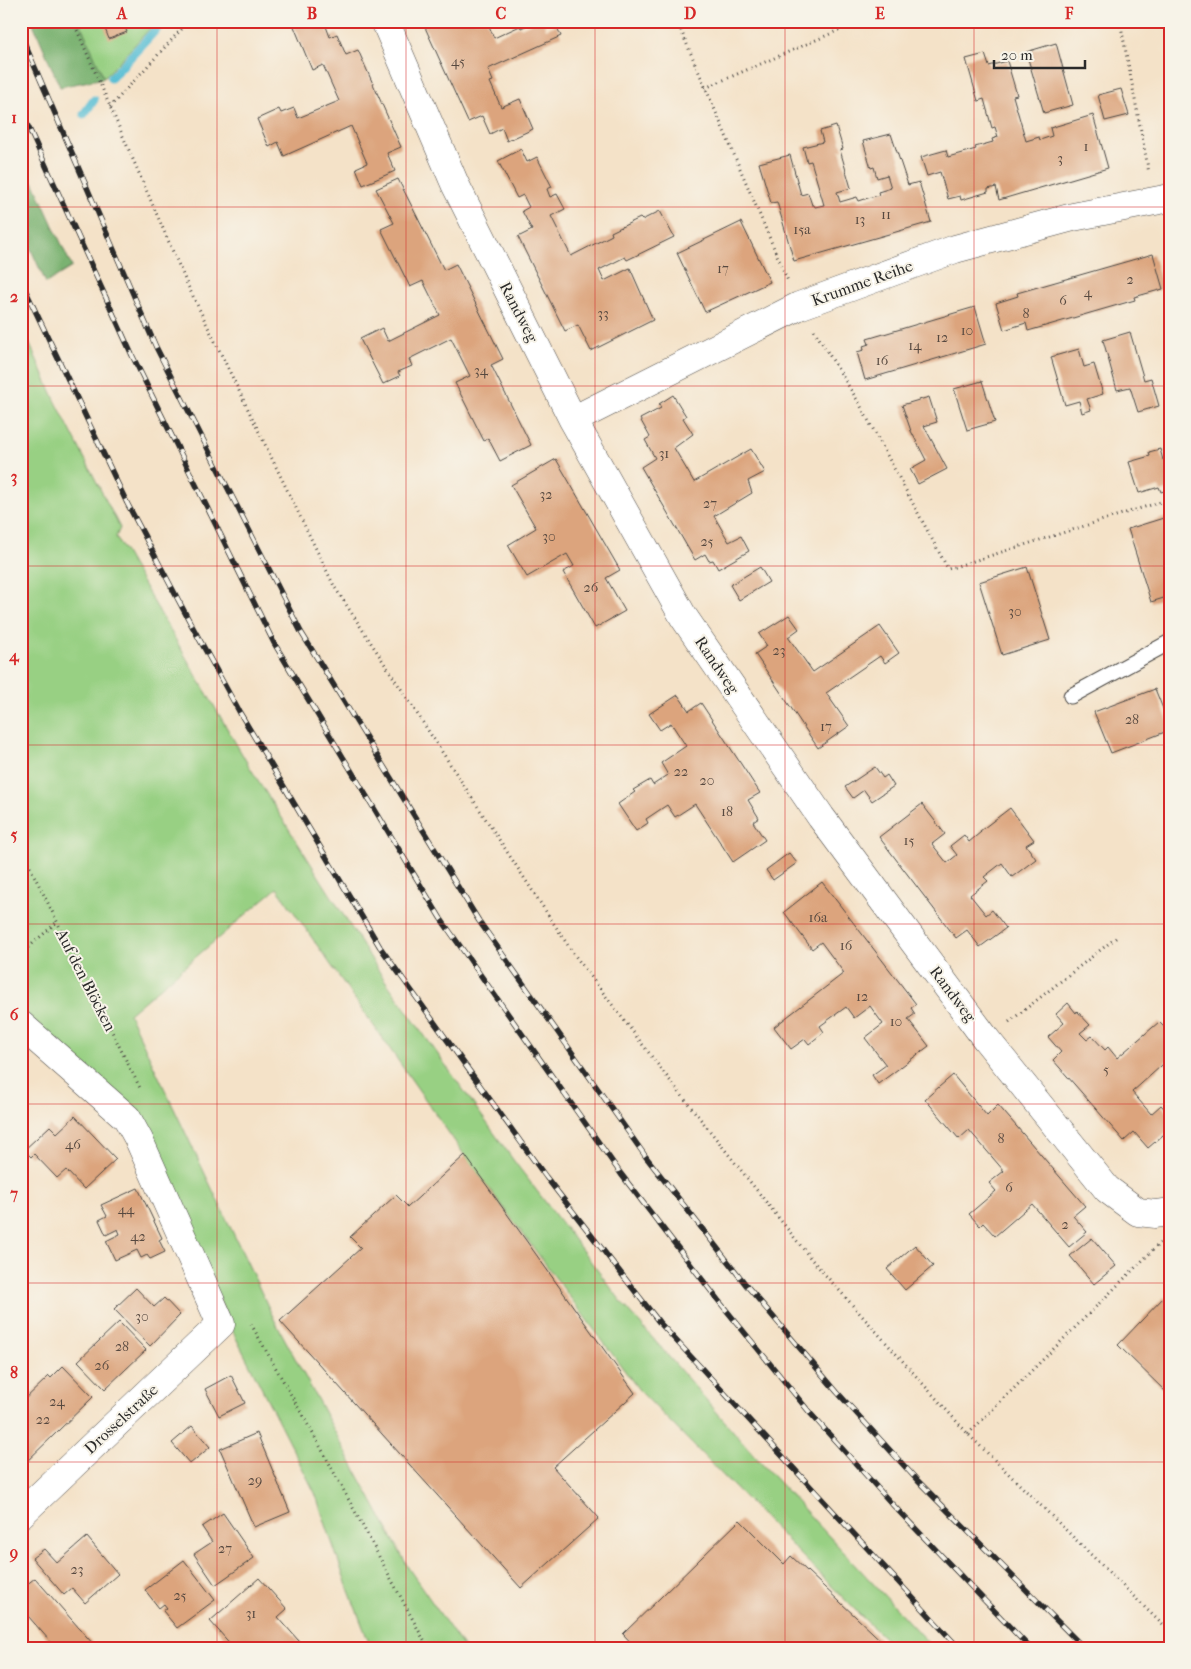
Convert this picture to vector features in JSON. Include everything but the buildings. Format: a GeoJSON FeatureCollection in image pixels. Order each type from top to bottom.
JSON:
{"type":"FeatureCollection","features":[{"type":"Feature","properties":{"kind":"street","name":"Randweg"},"geometry":{"type":"LineString","coordinates":[[385,21],[455,184],[573,420],[683,616],[820,817],[986,1039],[1107,1189],[1138,1212],[1156,1214],[1170,1212]]}},
{"type":"Feature","properties":{"kind":"street","name":"Krumme Reihe"},"geometry":{"type":"LineString","coordinates":[[573,420],[799,306],[955,249],[1073,216],[1163,199]]}},
{"type":"Feature","properties":{"kind":"street","name":"Drosselstraße"},"geometry":{"type":"LineString","coordinates":[[21,1025],[127,1118],[139,1140],[222,1324],[21,1514]]}},
{"type":"Feature","properties":{"kind":"lane"},"geometry":{"type":"LineString","coordinates":[[1071,696],[1170,642]]}},
{"type":"Feature","properties":{"kind":"path"},"geometry":{"type":"LineString","coordinates":[[73,21],[187,284],[334,586],[573,953],[668,1078],[812,1260],[968,1434],[1170,1632]]}},
{"type":"Feature","properties":{"kind":"path"},"geometry":{"type":"LineString","coordinates":[[110,107],[189,21]]}},
{"type":"Feature","properties":{"kind":"path"},"geometry":{"type":"LineString","coordinates":[[705,88],[860,21]]}},
{"type":"Feature","properties":{"kind":"path"},"geometry":{"type":"LineString","coordinates":[[1120,21],[1151,183],[1163,199]]}},
{"type":"Feature","properties":{"kind":"path"},"geometry":{"type":"LineString","coordinates":[[948,569],[1170,499]]}},
{"type":"Feature","properties":{"kind":"path","name":"Auf den Blöcken"},"geometry":{"type":"LineString","coordinates":[[21,849],[143,1094]]}},
{"type":"Feature","properties":{"kind":"path"},"geometry":{"type":"LineString","coordinates":[[21,954],[56,922]]}},
{"type":"Feature","properties":{"kind":"path"},"geometry":{"type":"LineString","coordinates":[[986,1039],[1117,938]]}},
{"type":"Feature","properties":{"kind":"path"},"geometry":{"type":"LineString","coordinates":[[968,1434],[1163,1241]]}},
{"type":"Feature","properties":{"kind":"path"},"geometry":{"type":"LineString","coordinates":[[248,1319],[322,1448],[428,1648]]}},
{"type":"Feature","properties":{"kind":"green space"},"geometry":{"type":"Polygon","coordinates":[[[32,21],[79,21],[104,78],[60,87],[32,21]]]}},
{"type":"Feature","properties":{"kind":"green space"},"geometry":{"type":"Polygon","coordinates":[[[79,21],[157,21],[104,78],[79,21]]]}},
{"type":"Feature","properties":{"kind":"green space"},"geometry":{"type":"Polygon","coordinates":[[[21,155],[72,267],[46,283],[21,227],[21,155]]]}},
{"type":"Feature","properties":{"kind":"green space"},"geometry":{"type":"Polygon","coordinates":[[[21,325],[56,402],[120,528],[116,537],[249,766],[382,976],[514,1161],[624,1305],[760,1462],[933,1648],[895,1648],[859,1614],[639,1390],[465,1156],[277,888],[129,1014],[275,1321],[409,1569],[464,1648],[371,1648],[315,1493],[236,1338],[142,1125],[21,1012],[21,325]]]}},
{"type":"Feature","properties":{"kind":"waterway"},"geometry":{"type":"LineString","coordinates":[[111,78],[164,21]]}},
{"type":"Feature","properties":{"kind":"waterway"},"geometry":{"type":"LineString","coordinates":[[84,114],[94,100]]}},
{"type":"Feature","properties":{"kind":"railway"},"geometry":{"type":"LineString","coordinates":[[21,35],[156,347],[301,632],[479,921],[646,1157],[747,1286],[837,1392],[918,1481],[1084,1648]]}},
{"type":"Feature","properties":{"kind":"railway"},"geometry":{"type":"LineString","coordinates":[[21,111],[132,355],[274,643],[441,919],[621,1174],[718,1300],[811,1414],[892,1504],[1030,1648]]}},
{"type":"Feature","properties":{"kind":"railway"},"geometry":{"type":"LineString","coordinates":[[21,281],[127,503],[191,624],[240,713],[380,947],[546,1177],[659,1322],[959,1648]]}}]}
